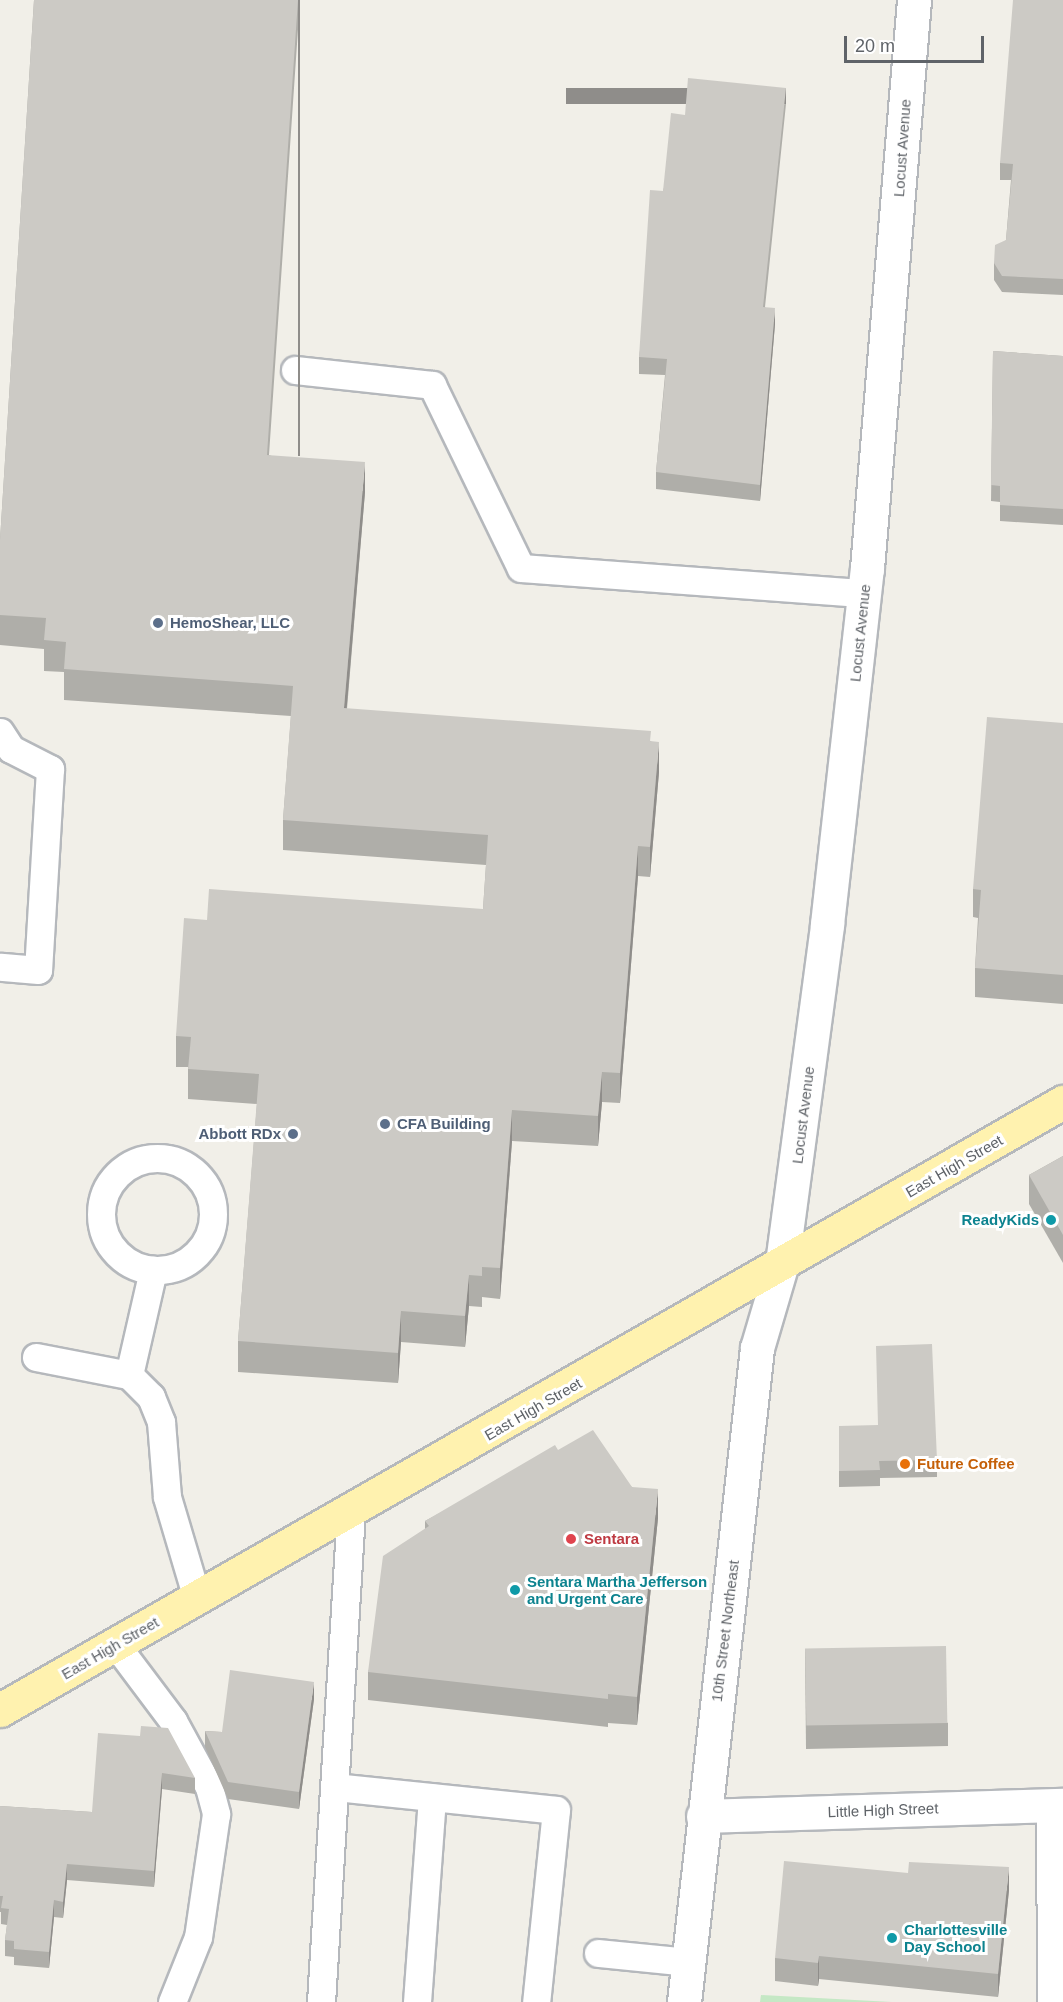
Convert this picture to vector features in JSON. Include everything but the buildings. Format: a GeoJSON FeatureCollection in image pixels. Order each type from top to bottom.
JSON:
{"type":"FeatureCollection","features":[{"type":"Feature","properties":{"kind":"main road","name":"East High Street"},"geometry":{"type":"LineString","coordinates":[[0,1710],[1063,1102]]}},
{"type":"Feature","properties":{"kind":"street","name":"Locust Avenue"},"geometry":{"type":"LineString","coordinates":[[782,1263],[864,592],[914,0]]}},
{"type":"Feature","properties":{"kind":"street","name":"10th Street Northeast"},"geometry":{"type":"LineString","coordinates":[[684,2002],[757,1347],[782,1263]]}},
{"type":"Feature","properties":{"kind":"street","name":"Little High Street"},"geometry":{"type":"LineString","coordinates":[[703,1816],[1056,1805]]}},
{"type":"Feature","properties":{"kind":"lane"},"geometry":{"type":"LineString","coordinates":[[295,370],[432,385],[520,568],[864,592]]}},
{"type":"Feature","properties":{"kind":"lane"},"geometry":{"type":"LineString","coordinates":[[0,732],[11,748],[50,768],[38,970],[0,967]]}},
{"type":"Feature","properties":{"kind":"lane"},"geometry":{"type":"LineString","coordinates":[[165,1158],[196,1174],[207,1189],[212,1227],[190,1259],[153,1270],[120,1256],[109,1243],[101,1208],[106,1190],[130,1164],[165,1158]]}},
{"type":"Feature","properties":{"kind":"lane"},"geometry":{"type":"LineString","coordinates":[[129,1375],[153,1270]]}},
{"type":"Feature","properties":{"kind":"lane"},"geometry":{"type":"LineString","coordinates":[[36,1357],[129,1375],[151,1397],[161,1422],[167,1497],[197,1598]]}},
{"type":"Feature","properties":{"kind":"lane"},"geometry":{"type":"LineString","coordinates":[[321,2002],[351,1511]]}},
{"type":"Feature","properties":{"kind":"lane"},"geometry":{"type":"LineString","coordinates":[[116,1645],[173,1721],[209,1787],[216,1814],[198,1937],[172,2002]]}},
{"type":"Feature","properties":{"kind":"lane"},"geometry":{"type":"LineString","coordinates":[[335,1787],[556,1810],[536,2002]]}},
{"type":"Feature","properties":{"kind":"lane"},"geometry":{"type":"LineString","coordinates":[[417,2002],[432,1798]]}},
{"type":"Feature","properties":{"kind":"lane"},"geometry":{"type":"LineString","coordinates":[[1051,2002],[1056,1805]]}},
{"type":"Feature","properties":{"kind":"lane"},"geometry":{"type":"LineString","coordinates":[[598,1953],[688,1962]]}},
{"type":"Feature","properties":{"kind":"green space"},"geometry":{"type":"Polygon","coordinates":[[[761,1995],[892,2002],[760,2002],[761,1995]]]}},
{"type":"Feature","properties":{"kind":"place","name":"HemoShear, LLC"},"geometry":{"type":"Point","coordinates":[158,623]}},
{"type":"Feature","properties":{"kind":"place","name":"CFA Building"},"geometry":{"type":"Point","coordinates":[385,1124]}},
{"type":"Feature","properties":{"kind":"place","name":"Abbott RDx"},"geometry":{"type":"Point","coordinates":[293,1134]}},
{"type":"Feature","properties":{"kind":"place","name":"ReadyKids"},"geometry":{"type":"Point","coordinates":[1051,1220]}},
{"type":"Feature","properties":{"kind":"place","name":"Future Coffee"},"geometry":{"type":"Point","coordinates":[905,1464]}},
{"type":"Feature","properties":{"kind":"place","name":"Sentara"},"geometry":{"type":"Point","coordinates":[571,1539]}},
{"type":"Feature","properties":{"kind":"place","name":"Sentara Martha Jefferson and Urgent Care"},"geometry":{"type":"Point","coordinates":[515,1590]}},
{"type":"Feature","properties":{"kind":"place","name":"Charlottesville Day School"},"geometry":{"type":"Point","coordinates":[892,1938]}}]}
